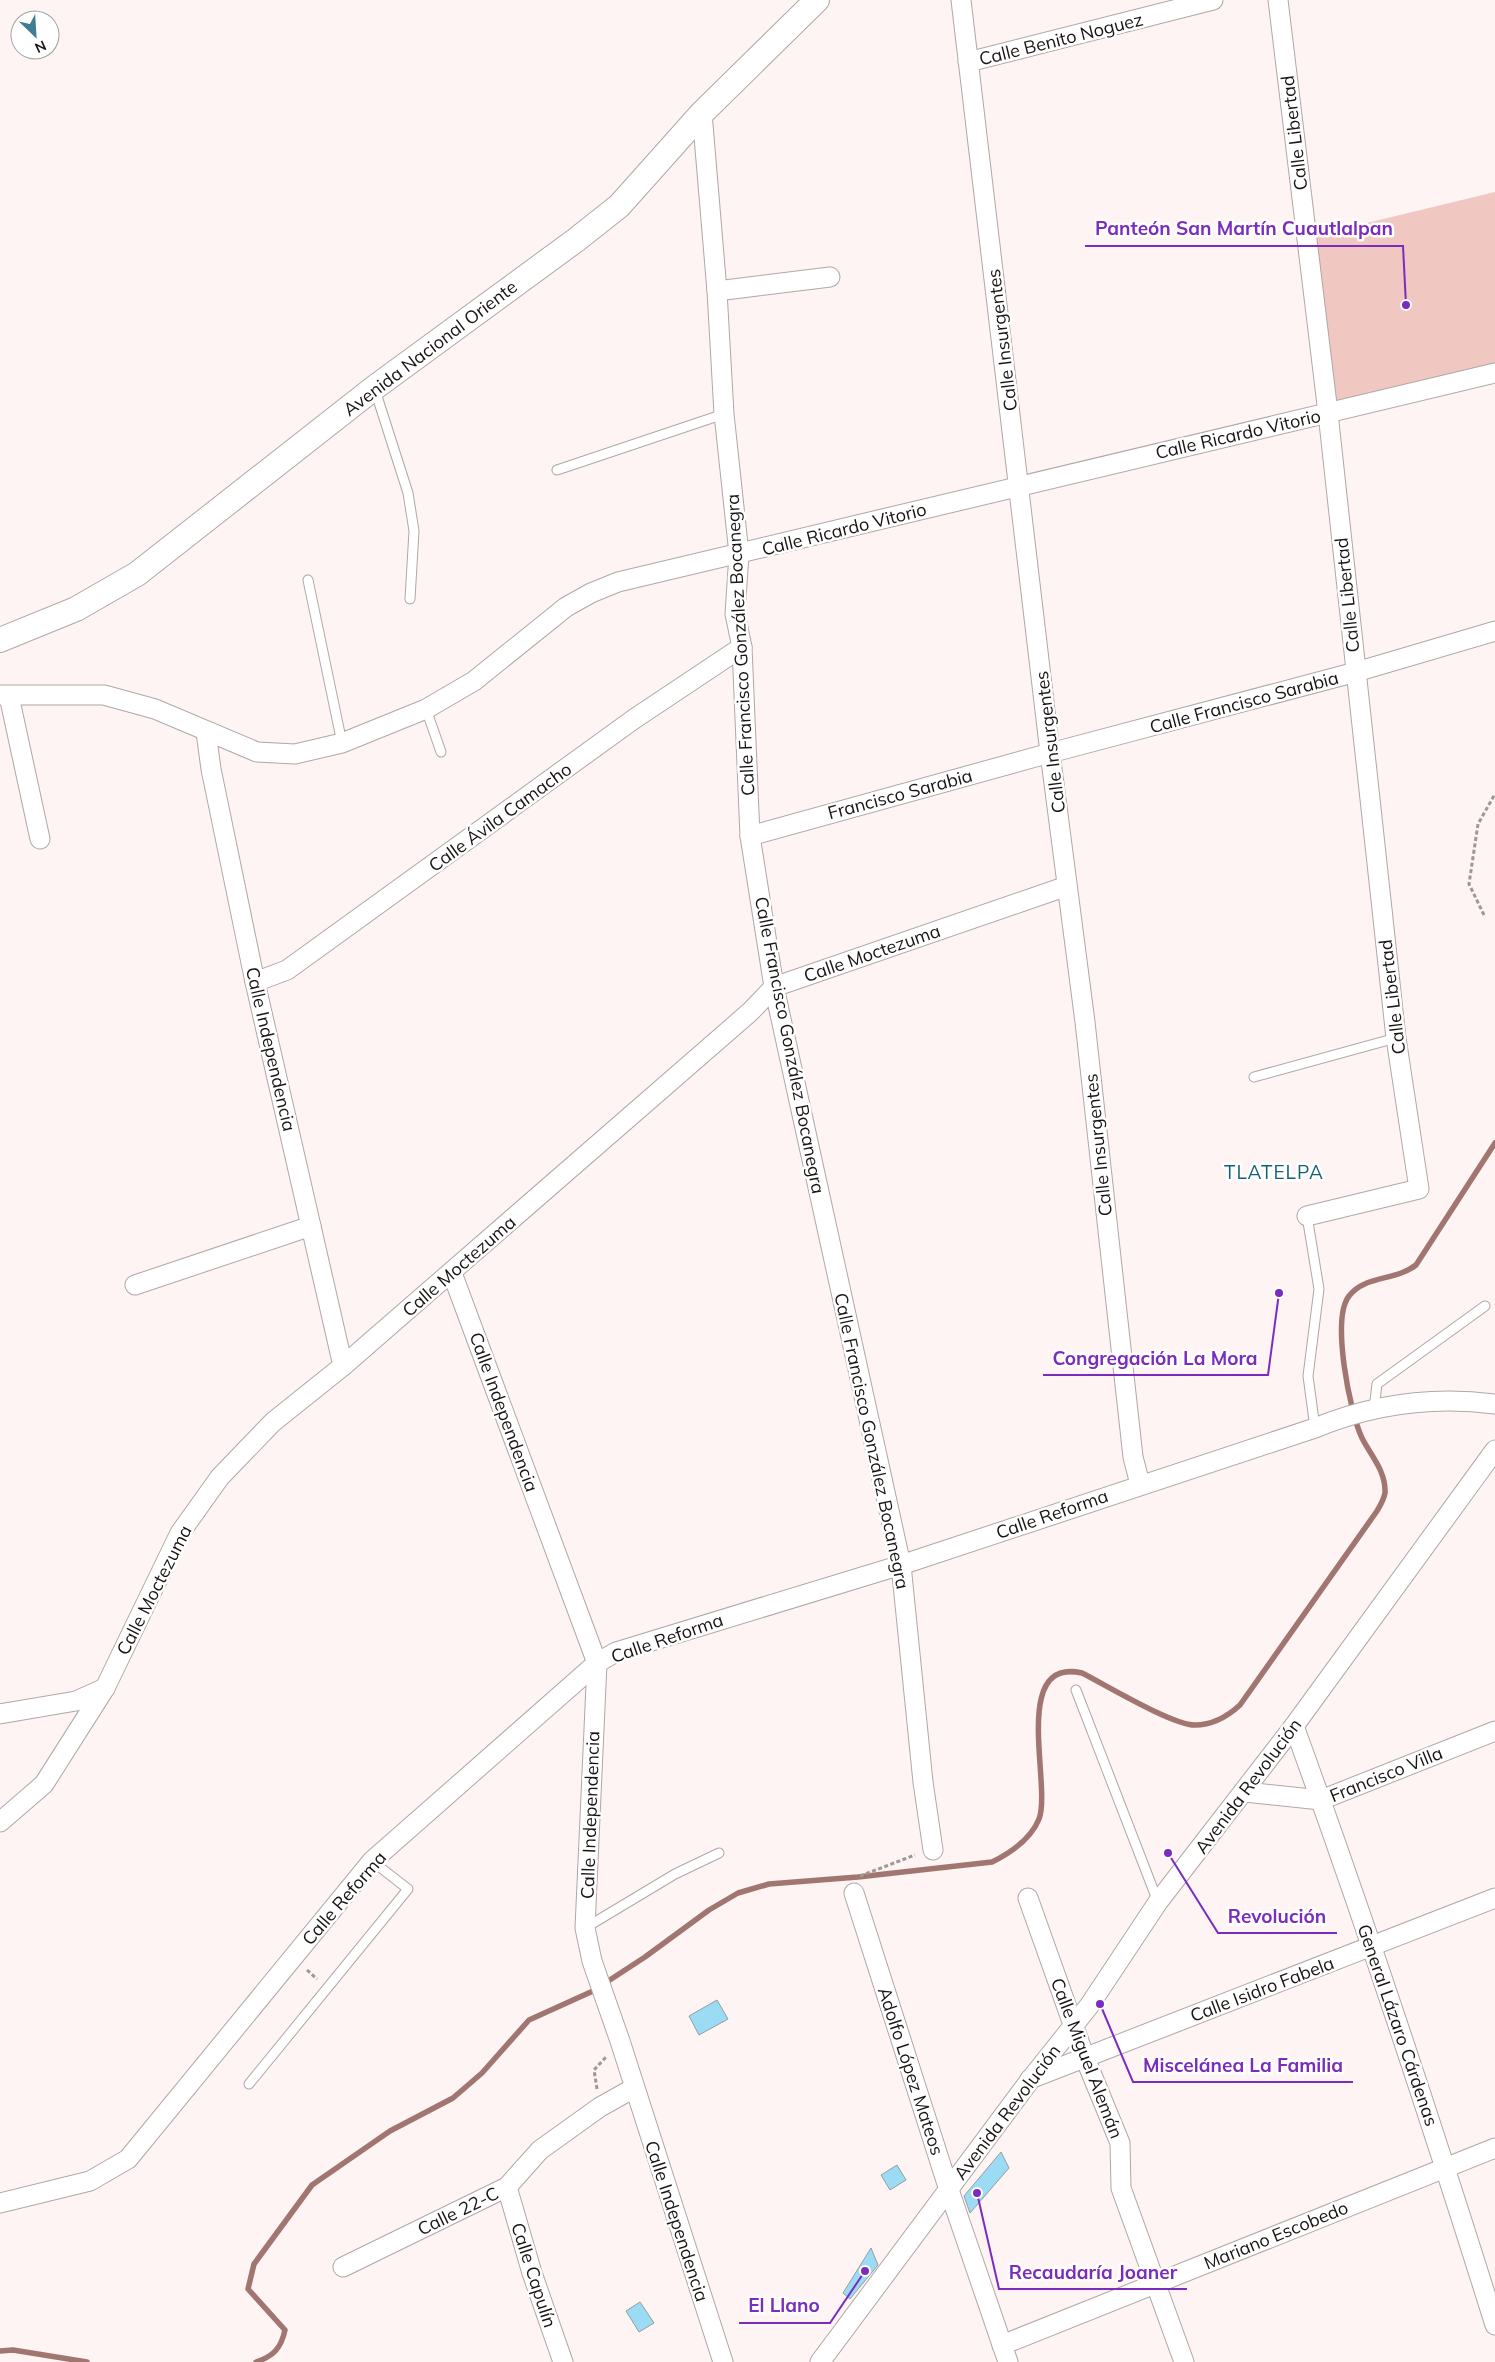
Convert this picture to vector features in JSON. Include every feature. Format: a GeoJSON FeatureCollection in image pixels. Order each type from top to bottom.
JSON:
{"type":"FeatureCollection","features":[{"type":"Feature","properties":{"kind":"street","name":"Avenida Nacional Oriente"},"geometry":{"type":"LineString","coordinates":[[0,640],[76,609],[137,574],[374,388],[576,240],[618,206],[702,113],[817,0]]}},
{"type":"Feature","properties":{"kind":"street","name":"Calle Insurgentes"},"geometry":{"type":"LineString","coordinates":[[961,0],[978,132],[1018,487],[1025,524],[1050,753],[1085,1022],[1133,1457],[1140,1484]]}},
{"type":"Feature","properties":{"kind":"street","name":"Calle Benito Noguez"},"geometry":{"type":"LineString","coordinates":[[968,62],[1213,0]]}},
{"type":"Feature","properties":{"kind":"street","name":"Calle Libertad"},"geometry":{"type":"LineString","coordinates":[[1278,0],[1328,413],[1396,1038],[1419,1189],[1307,1216]]}},
{"type":"Feature","properties":{"kind":"street","name":"Calle Francisco González Bocanegra"},"geometry":{"type":"LineString","coordinates":[[702,113],[718,291],[724,414],[739,554],[735,614],[742,646],[750,836],[774,987],[902,1565],[923,1782],[933,1850]]}},
{"type":"Feature","properties":{"kind":"street"},"geometry":{"type":"LineString","coordinates":[[718,291],[830,276]]}},
{"type":"Feature","properties":{"kind":"street","name":"Calle Ricardo Vitorio"},"geometry":{"type":"LineString","coordinates":[[5,695],[104,695],[154,709],[257,752],[295,754],[342,743],[426,709],[474,681],[544,623],[591,592],[618,582],[1495,373]]}},
{"type":"Feature","properties":{"kind":"street","name":"Calle Francisco Sarabia"},"geometry":{"type":"LineString","coordinates":[[1050,753],[1356,672],[1495,631]]}},
{"type":"Feature","properties":{"kind":"street","name":"Calle Ávila Camacho"},"geometry":{"type":"LineString","coordinates":[[255,982],[287,970],[634,719],[742,646]]}},
{"type":"Feature","properties":{"kind":"street"},"geometry":{"type":"LineString","coordinates":[[5,695],[40,839]]}},
{"type":"Feature","properties":{"kind":"street","name":"Calle Independencia"},"geometry":{"type":"LineString","coordinates":[[206,732],[211,769],[255,982],[344,1366]]}},
{"type":"Feature","properties":{"kind":"street","name":"Francisco Sarabia"},"geometry":{"type":"LineString","coordinates":[[750,836],[1050,753]]}},
{"type":"Feature","properties":{"kind":"street","name":"Calle Moctezuma"},"geometry":{"type":"LineString","coordinates":[[0,1822],[44,1784],[105,1688],[180,1534],[220,1477],[273,1422],[344,1366],[452,1273],[750,1012],[774,987],[1067,886]]}},
{"type":"Feature","properties":{"kind":"street"},"geometry":{"type":"LineString","coordinates":[[135,1285],[311,1226]]}},
{"type":"Feature","properties":{"kind":"street","name":"Calle Independencia"},"geometry":{"type":"LineString","coordinates":[[452,1273],[597,1663],[585,1928],[592,1961],[620,2041],[723,2362]]}},
{"type":"Feature","properties":{"kind":"street","name":"Calle Reforma"},"geometry":{"type":"LineString","coordinates":[[0,2203],[90,2181],[128,2159],[372,1861],[597,1663],[616,1652],[902,1565],[1140,1484],[1316,1428],[1342,1417],[1408,1402],[1449,1400],[1495,1404]]}},
{"type":"Feature","properties":{"kind":"street","name":"Avenida Revolución"},"geometry":{"type":"LineString","coordinates":[[820,2362],[1073,2023],[1089,2006],[1158,1902],[1245,1792],[1495,1450]]}},
{"type":"Feature","properties":{"kind":"street"},"geometry":{"type":"LineString","coordinates":[[0,1714],[76,1701],[105,1688]]}},
{"type":"Feature","properties":{"kind":"street","name":"General Lázaro Cárdenas"},"geometry":{"type":"LineString","coordinates":[[1294,1726],[1372,1946],[1446,2167],[1495,2326]]}},
{"type":"Feature","properties":{"kind":"street","name":"Francisco Villa"},"geometry":{"type":"LineString","coordinates":[[1245,1792],[1321,1800],[1495,1731]]}},
{"type":"Feature","properties":{"kind":"street","name":"Adolfo López Mateos"},"geometry":{"type":"LineString","coordinates":[[854,1893],[949,2190],[1005,2353]]}},
{"type":"Feature","properties":{"kind":"street","name":"Calle Miguel Alemán"},"geometry":{"type":"LineString","coordinates":[[1028,1898],[1086,2058],[1120,2143],[1121,2188],[1184,2362]]}},
{"type":"Feature","properties":{"kind":"street","name":"Calle Isidro Fabela"},"geometry":{"type":"LineString","coordinates":[[1030,2080],[1495,1898]]}},
{"type":"Feature","properties":{"kind":"street","name":"Calle 22-C"},"geometry":{"type":"LineString","coordinates":[[343,2267],[507,2187],[540,2150],[600,2107],[634,2088]]}},
{"type":"Feature","properties":{"kind":"street","name":"Mariano Escobedo"},"geometry":{"type":"LineString","coordinates":[[1005,2353],[1155,2283],[1495,2148]]}},
{"type":"Feature","properties":{"kind":"street","name":"Calle Capulín"},"geometry":{"type":"LineString","coordinates":[[507,2187],[532,2273],[563,2362]]}},
{"type":"Feature","properties":{"kind":"lane"},"geometry":{"type":"LineString","coordinates":[[374,388],[408,493],[414,531],[410,599]]}},
{"type":"Feature","properties":{"kind":"lane"},"geometry":{"type":"LineString","coordinates":[[557,470],[724,414]]}},
{"type":"Feature","properties":{"kind":"lane"},"geometry":{"type":"LineString","coordinates":[[308,580],[342,743]]}},
{"type":"Feature","properties":{"kind":"lane"},"geometry":{"type":"LineString","coordinates":[[426,709],[440,752]]}},
{"type":"Feature","properties":{"kind":"lane"},"geometry":{"type":"LineString","coordinates":[[1254,1077],[1396,1038]]}},
{"type":"Feature","properties":{"kind":"lane"},"geometry":{"type":"LineString","coordinates":[[1307,1216],[1319,1289],[1308,1376],[1316,1428]]}},
{"type":"Feature","properties":{"kind":"lane"},"geometry":{"type":"LineString","coordinates":[[1374,1409],[1377,1384],[1484,1306]]}},
{"type":"Feature","properties":{"kind":"lane"},"geometry":{"type":"LineString","coordinates":[[1076,1690],[1158,1902]]}},
{"type":"Feature","properties":{"kind":"lane"},"geometry":{"type":"LineString","coordinates":[[585,1928],[675,1874],[719,1854]]}},
{"type":"Feature","properties":{"kind":"lane"},"geometry":{"type":"LineString","coordinates":[[249,2084],[408,1889],[372,1861]]}},
{"type":"Feature","properties":{"kind":"path"},"geometry":{"type":"LineString","coordinates":[[1484,915],[1469,884],[1478,824],[1495,794]]}},
{"type":"Feature","properties":{"kind":"path"},"geometry":{"type":"LineString","coordinates":[[854,1893],[858,1877],[906,1858],[933,1850]]}},
{"type":"Feature","properties":{"kind":"path"},"geometry":{"type":"LineString","coordinates":[[292,1958],[328,1987]]}},
{"type":"Feature","properties":{"kind":"path"},"geometry":{"type":"LineString","coordinates":[[600,2107],[594,2070],[620,2041]]}},
{"type":"Feature","properties":{"kind":"shaded area"},"geometry":{"type":"Polygon","coordinates":[[[1495,192],[1495,373],[1330,415],[1309,237],[1495,192]]]}},
{"type":"Feature","properties":{"kind":"building"},"geometry":{"type":"Polygon","coordinates":[[[717,2000],[728,2019],[699,2035],[689,2016],[717,2000]]]}},
{"type":"Feature","properties":{"kind":"building"},"geometry":{"type":"Polygon","coordinates":[[[1001,2152],[1009,2168],[970,2213],[964,2196],[1001,2152]]]}},
{"type":"Feature","properties":{"kind":"building"},"geometry":{"type":"Polygon","coordinates":[[[897,2165],[906,2180],[890,2190],[881,2175],[897,2165]]]}},
{"type":"Feature","properties":{"kind":"building"},"geometry":{"type":"Polygon","coordinates":[[[871,2248],[878,2265],[850,2299],[843,2293],[871,2248]]]}},
{"type":"Feature","properties":{"kind":"building"},"geometry":{"type":"Polygon","coordinates":[[[640,2302],[654,2323],[639,2332],[626,2311],[640,2302]]]}},
{"type":"Feature","properties":{"kind":"waterway"},"geometry":{"type":"LineString","coordinates":[[256,2362],[268,2357],[276,2350],[285,2330],[248,2289],[254,2264],[312,2185],[390,2131],[453,2098],[482,2073],[529,2020],[593,1991],[645,1957],[709,1910],[738,1893],[769,1884],[858,1877],[992,1862],[1006,1854],[1031,1833],[1039,1819],[1042,1803],[1038,1728],[1040,1703],[1047,1684],[1060,1673],[1082,1673],[1155,1712],[1171,1719],[1195,1725],[1214,1722],[1240,1705],[1377,1511],[1385,1493],[1381,1471],[1357,1426],[1348,1388],[1344,1366],[1342,1324],[1344,1308],[1349,1296],[1363,1285],[1399,1274],[1416,1265],[1495,1143]]}},
{"type":"Feature","properties":{"kind":"waterway"},"geometry":{"type":"LineString","coordinates":[[0,2351],[13,2350],[87,2362]]}},
{"type":"Feature","properties":{"kind":"place","name":"Panteón San Martín Cuautlalpan"},"geometry":{"type":"Point","coordinates":[1406,305]}},
{"type":"Feature","properties":{"kind":"place","name":"Congregación La Mora"},"geometry":{"type":"Point","coordinates":[1279,1293]}},
{"type":"Feature","properties":{"kind":"place","name":"Revolución"},"geometry":{"type":"Point","coordinates":[1168,1853]}},
{"type":"Feature","properties":{"kind":"place","name":"Miscelánea La Familia"},"geometry":{"type":"Point","coordinates":[1100,2004]}},
{"type":"Feature","properties":{"kind":"place","name":"Recaudaría Joaner"},"geometry":{"type":"Point","coordinates":[977,2193]}},
{"type":"Feature","properties":{"kind":"place","name":"El Llano"},"geometry":{"type":"Point","coordinates":[865,2271]}},
{"type":"Feature","properties":{"kind":"district","name":"TLATELPA"},"geometry":{"type":"Point","coordinates":[1274,1172]}}]}
